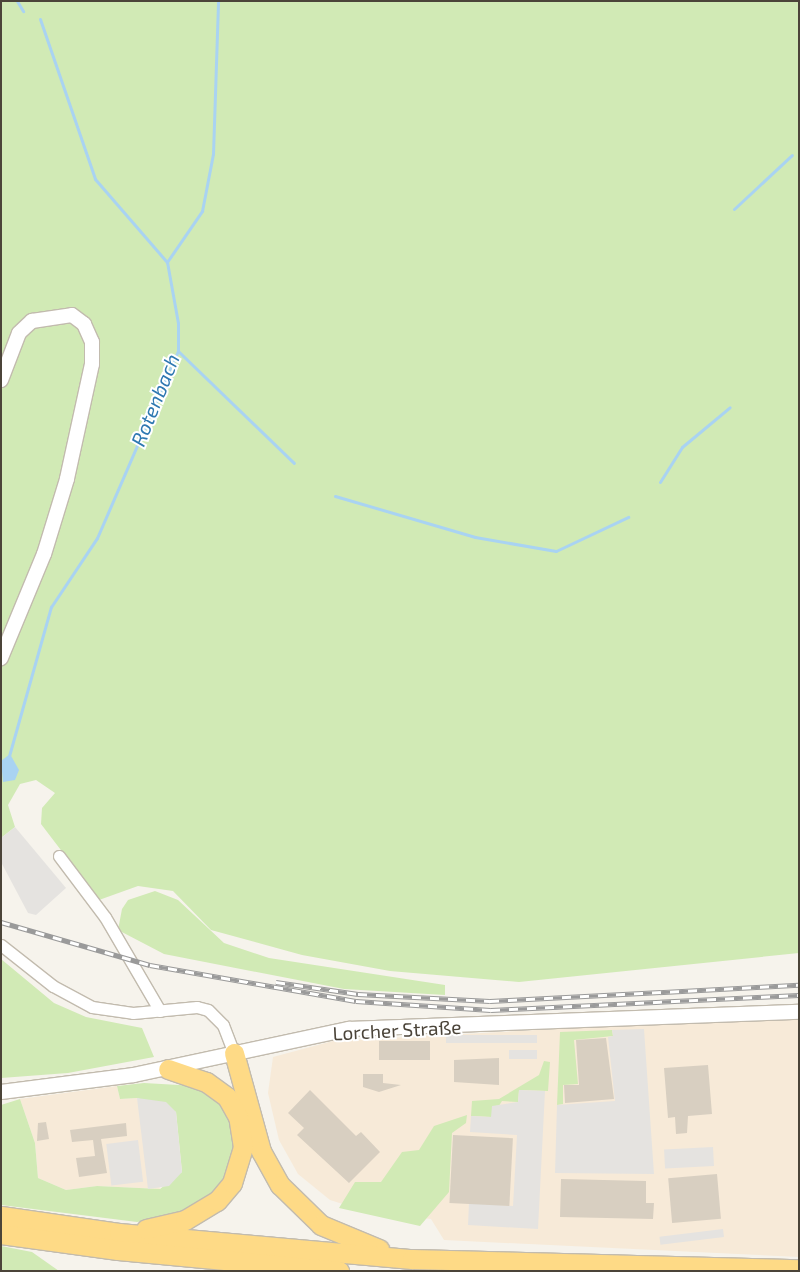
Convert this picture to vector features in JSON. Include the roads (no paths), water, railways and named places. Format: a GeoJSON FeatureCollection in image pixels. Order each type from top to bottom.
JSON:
{"type":"FeatureCollection","features":[{"type":"Feature","properties":{"kind":"highway"},"geometry":{"type":"LineString","coordinates":[[119,1233],[185,1220],[224,1193],[238,1169],[243,1147],[228,1069],[234,1053]]}},
{"type":"Feature","properties":{"kind":"highway"},"geometry":{"type":"LineString","coordinates":[[234,1053],[261,1151],[289,1196],[334,1233],[412,1259]]}},
{"type":"Feature","properties":{"kind":"highway"},"geometry":{"type":"LineString","coordinates":[[168,1069],[206,1082],[235,1107]]}},
{"type":"Feature","properties":{"kind":"highway"},"geometry":{"type":"LineString","coordinates":[[1,1216],[119,1233],[412,1259],[799,1269]]}},
{"type":"Feature","properties":{"kind":"highway"},"geometry":{"type":"LineString","coordinates":[[1,1234],[118,1250],[339,1271]]}},
{"type":"Feature","properties":{"kind":"street"},"geometry":{"type":"LineString","coordinates":[[1,380],[19,333],[32,321],[72,315],[84,324],[92,342],[92,364],[67,479],[44,554],[1,658]]}},
{"type":"Feature","properties":{"kind":"street"},"geometry":{"type":"LineString","coordinates":[[59,856],[104,916],[160,1011]]}},
{"type":"Feature","properties":{"kind":"street"},"geometry":{"type":"LineString","coordinates":[[1,944],[53,986],[82,1003],[112,1012],[160,1011],[197,1007],[208,1010],[223,1025],[234,1053]]}},
{"type":"Feature","properties":{"kind":"street","name":"Lorcher Straße"},"geometry":{"type":"LineString","coordinates":[[1,1092],[168,1069],[349,1029],[799,1012]]}},
{"type":"Feature","properties":{"kind":"water"},"geometry":{"type":"Polygon","coordinates":[[[10,754],[19,770],[15,780],[3,782],[1,761],[10,754]]]}},
{"type":"Feature","properties":{"kind":"waterway"},"geometry":{"type":"LineString","coordinates":[[17,1],[23,11]]}},
{"type":"Feature","properties":{"kind":"waterway","name":"Rotenbach"},"geometry":{"type":"LineString","coordinates":[[9,756],[51,607],[97,538],[178,351],[178,323],[167,262],[202,211],[213,154],[218,1]]}},
{"type":"Feature","properties":{"kind":"waterway"},"geometry":{"type":"LineString","coordinates":[[40,19],[95,179],[167,262]]}},
{"type":"Feature","properties":{"kind":"waterway"},"geometry":{"type":"LineString","coordinates":[[734,209],[792,155]]}},
{"type":"Feature","properties":{"kind":"waterway"},"geometry":{"type":"LineString","coordinates":[[178,351],[294,463]]}},
{"type":"Feature","properties":{"kind":"waterway"},"geometry":{"type":"LineString","coordinates":[[660,482],[682,447],[730,407]]}},
{"type":"Feature","properties":{"kind":"waterway"},"geometry":{"type":"LineString","coordinates":[[335,496],[475,537],[556,551],[628,517]]}},
{"type":"Feature","properties":{"kind":"railway"},"geometry":{"type":"LineString","coordinates":[[1,922],[150,965],[356,1001],[491,1010],[799,995]]}},
{"type":"Feature","properties":{"kind":"railway"},"geometry":{"type":"LineString","coordinates":[[276,982],[358,994],[490,1001],[799,985]]}}]}
